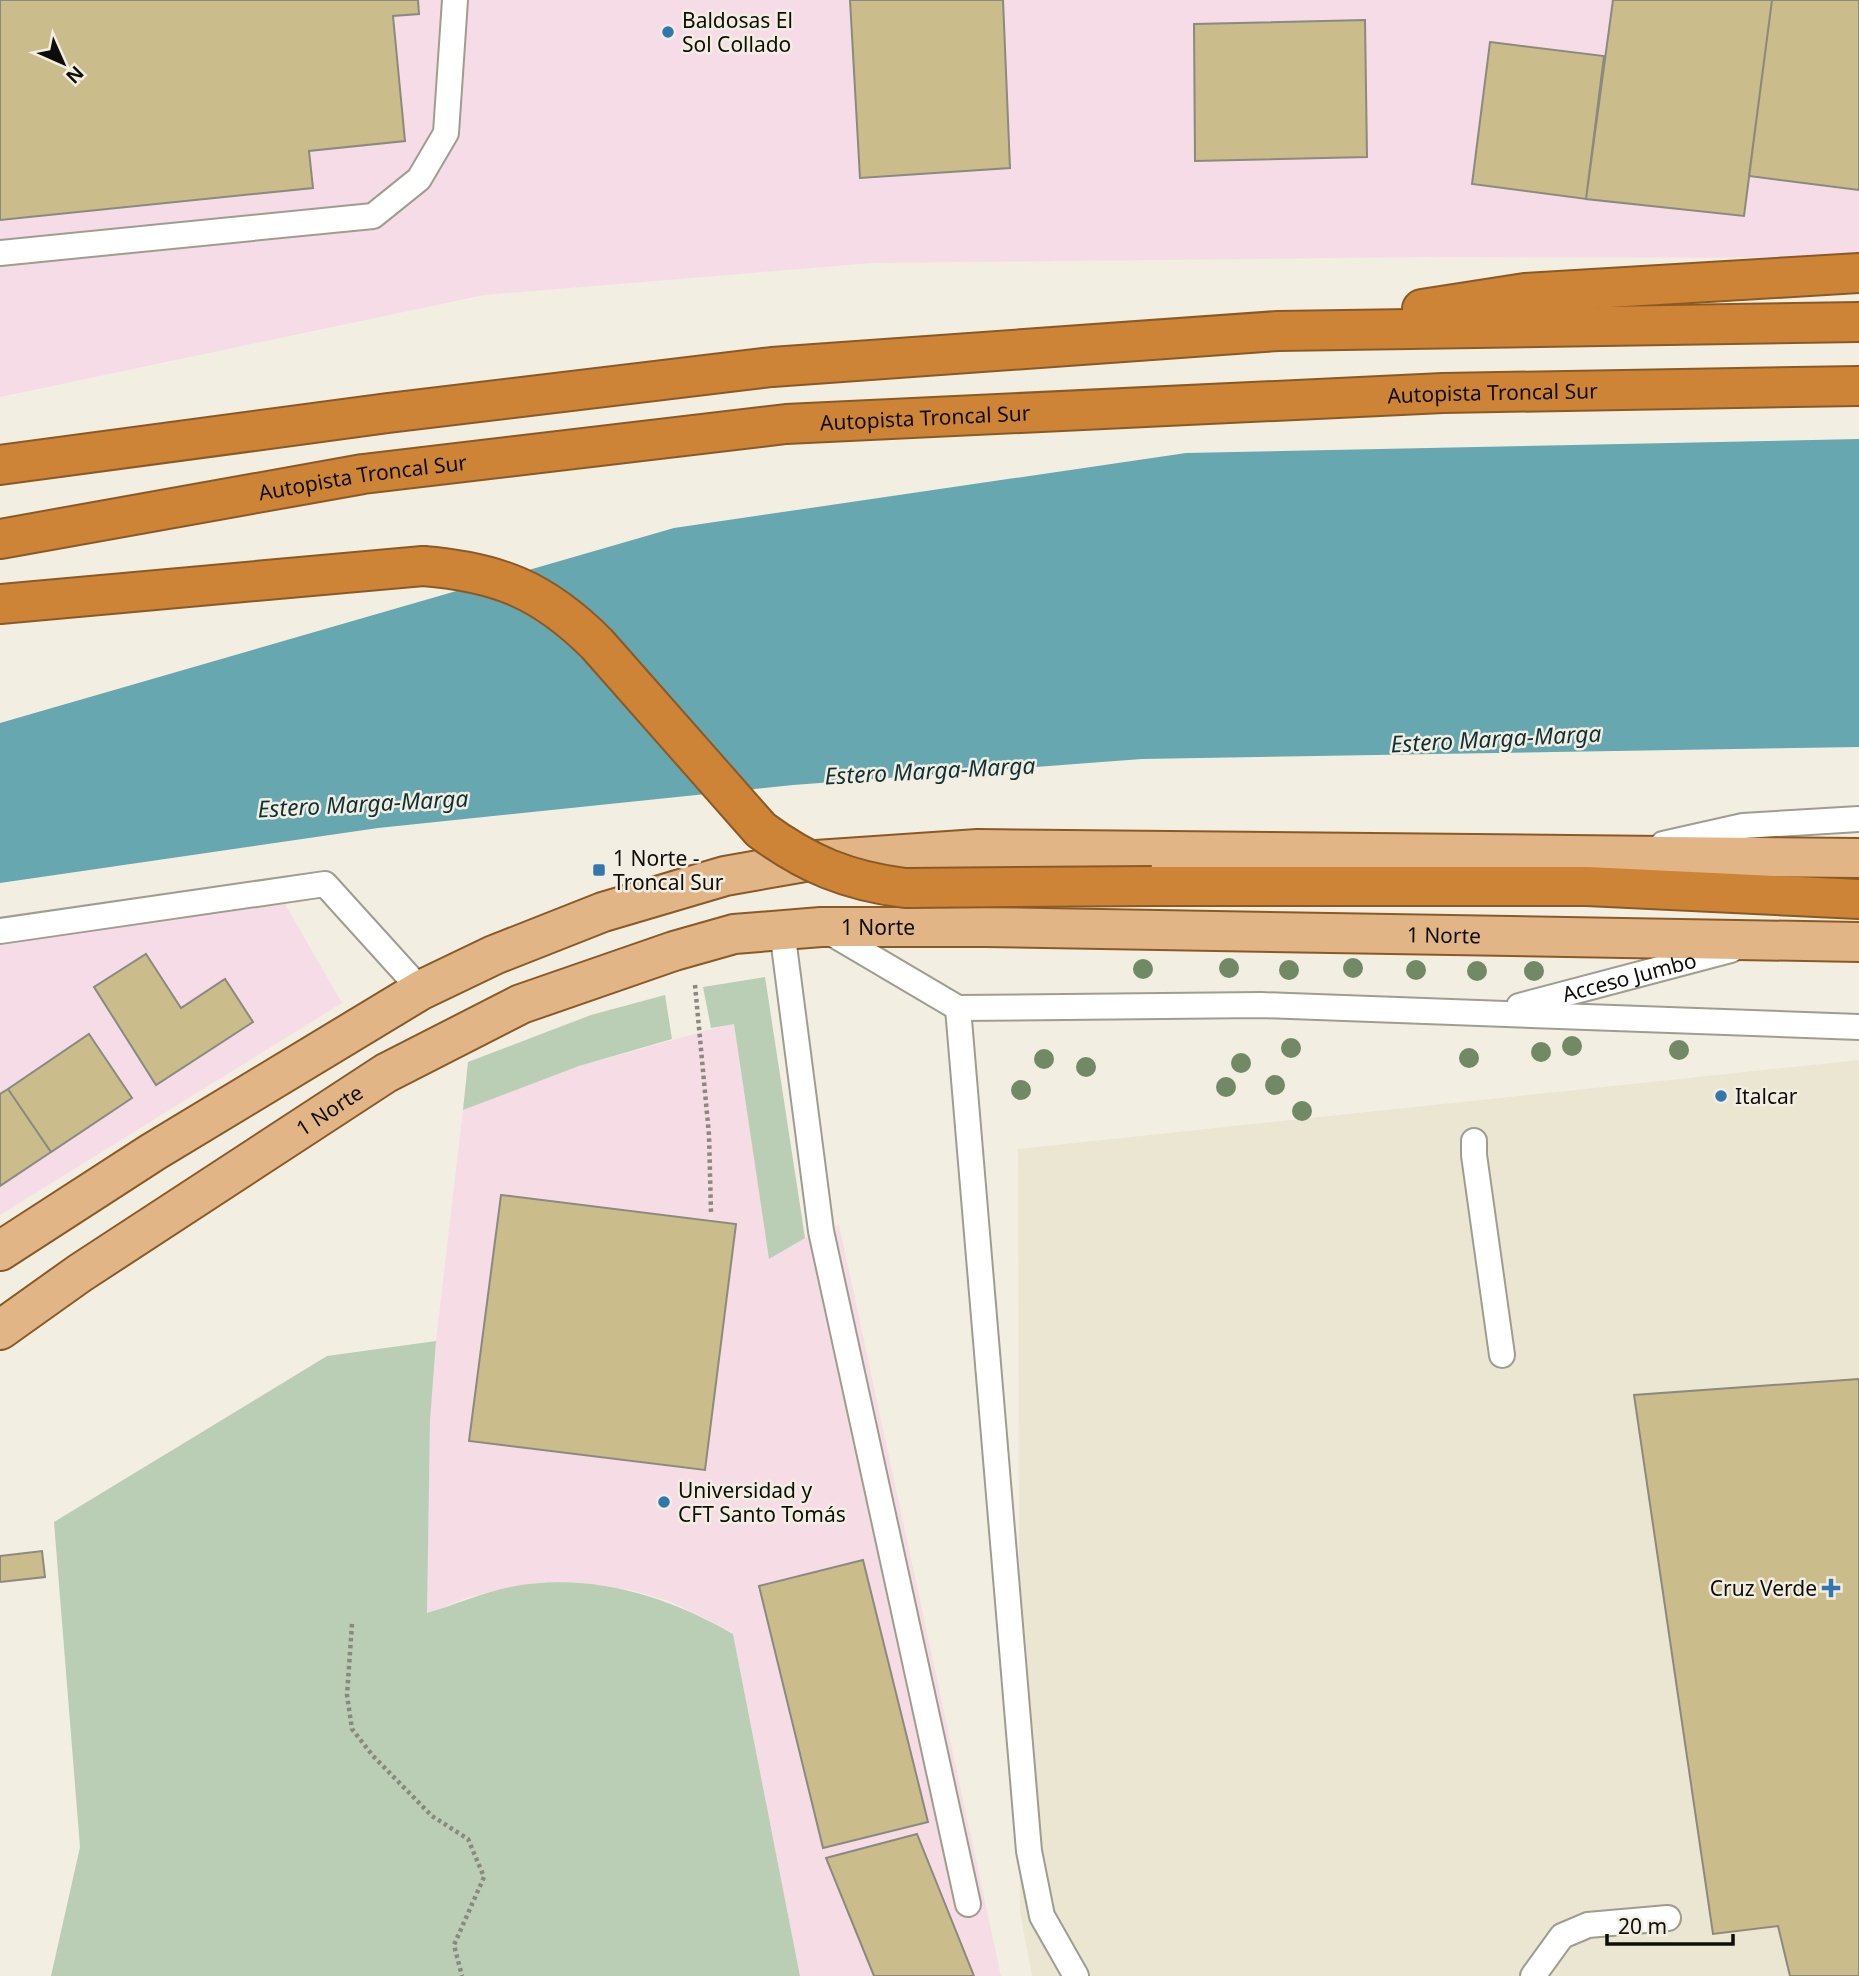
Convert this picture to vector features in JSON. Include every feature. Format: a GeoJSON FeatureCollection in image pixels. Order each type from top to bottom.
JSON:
{"type":"FeatureCollection","features":[{"type":"Feature","properties":{"kind":"highway"},"geometry":{"type":"LineString","coordinates":[[1278,331],[1525,293],[1859,273]]}},
{"type":"Feature","properties":{"kind":"highway"},"geometry":{"type":"LineString","coordinates":[[0,465],[401,411],[772,367],[1278,331],[1859,322]]}},
{"type":"Feature","properties":{"kind":"highway","name":"Autopista Troncal Sur"},"geometry":{"type":"LineString","coordinates":[[0,539],[363,474],[786,424],[1443,393],[1859,386]]}},
{"type":"Feature","properties":{"kind":"highway"},"geometry":{"type":"LineString","coordinates":[[0,604],[423,566],[491,576],[523,588],[553,605],[576,623],[761,830],[815,865],[845,877],[875,884],[905,888],[1587,886],[1859,899]]}},
{"type":"Feature","properties":{"kind":"main road"},"geometry":{"type":"LineString","coordinates":[[0,1251],[153,1152],[421,990],[494,955],[603,912],[725,876],[816,860],[978,849],[1859,858]]}},
{"type":"Feature","properties":{"kind":"main road","name":"1 Norte"},"geometry":{"type":"LineString","coordinates":[[0,1330],[79,1273],[387,1073],[521,1004],[690,946],[734,934],[821,927],[985,927],[1859,942]]}},
{"type":"Feature","properties":{"kind":"lane"},"geometry":{"type":"LineString","coordinates":[[0,253],[373,216],[419,179],[446,133],[455,0]]}},
{"type":"Feature","properties":{"kind":"lane"},"geometry":{"type":"LineString","coordinates":[[1609,857],[1743,825],[1859,819]]}},
{"type":"Feature","properties":{"kind":"lane"},"geometry":{"type":"LineString","coordinates":[[0,931],[326,884],[421,990]]}},
{"type":"Feature","properties":{"kind":"lane"},"geometry":{"type":"LineString","coordinates":[[821,927],[958,1008],[1261,1005],[1859,1027]]}},
{"type":"Feature","properties":{"kind":"lane"},"geometry":{"type":"LineString","coordinates":[[782,930],[821,1231],[968,1905]]}},
{"type":"Feature","properties":{"kind":"lane","name":"Acceso Jumbo"},"geometry":{"type":"LineString","coordinates":[[1495,1012],[1765,941]]}},
{"type":"Feature","properties":{"kind":"lane"},"geometry":{"type":"LineString","coordinates":[[958,1008],[1029,1851],[1042,1916],[1076,1976]]}},
{"type":"Feature","properties":{"kind":"lane"},"geometry":{"type":"LineString","coordinates":[[1474,1141],[1502,1355]]}},
{"type":"Feature","properties":{"kind":"lane"},"geometry":{"type":"LineString","coordinates":[[1533,1976],[1562,1936],[1588,1925],[1668,1918]]}},
{"type":"Feature","properties":{"kind":"path"},"geometry":{"type":"LineString","coordinates":[[690,946],[709,1135],[711,1212]]}},
{"type":"Feature","properties":{"kind":"path"},"geometry":{"type":"LineString","coordinates":[[352,1624],[347,1695],[352,1729],[373,1756],[432,1815],[468,1839],[484,1877],[454,1945],[462,1976]]}},
{"type":"Feature","properties":{"kind":"shaded area"},"geometry":{"type":"Polygon","coordinates":[[[0,0],[1859,0],[1859,258],[1425,257],[872,263],[484,295],[0,397],[0,0]]]}},
{"type":"Feature","properties":{"kind":"shaded area"},"geometry":{"type":"Polygon","coordinates":[[[285,904],[342,1003],[0,1215],[0,943],[285,904]]]}},
{"type":"Feature","properties":{"kind":"shaded area","name":"Universidad y CFT Santo Tomás"},"geometry":{"type":"Polygon","coordinates":[[[734,1023],[769,1258],[805,1238],[839,1225],[1001,1976],[800,1976],[733,1633],[669,1601],[599,1585],[555,1583],[511,1587],[469,1597],[427,1614],[430,1421],[436,1341],[463,1110],[579,1066],[734,1023]]]}},
{"type":"Feature","properties":{"kind":"shaded area"},"geometry":{"type":"Polygon","coordinates":[[[1859,1060],[1859,1976],[1032,1976],[1020,1912],[1018,1149],[1859,1060]]]}},
{"type":"Feature","properties":{"kind":"green space"},"geometry":{"type":"Polygon","coordinates":[[[765,977],[805,1238],[769,1259],[734,1024],[711,1028],[703,987],[765,977]]]}},
{"type":"Feature","properties":{"kind":"green space"},"geometry":{"type":"Polygon","coordinates":[[[665,995],[672,1039],[579,1066],[463,1110],[468,1062],[591,1015],[665,995]]]}},
{"type":"Feature","properties":{"kind":"green space"},"geometry":{"type":"Polygon","coordinates":[[[436,1341],[430,1421],[427,1613],[510,1587],[569,1583],[626,1590],[653,1598],[681,1608],[733,1634],[800,1976],[51,1976],[80,1847],[54,1522],[327,1356],[436,1341]]]}},
{"type":"Feature","properties":{"kind":"water","name":"Estero Marga-Marga"},"geometry":{"type":"Polygon","coordinates":[[[1859,439],[1859,747],[1142,759],[793,785],[378,828],[0,883],[0,723],[674,528],[1186,453],[1859,439]]]}},
{"type":"Feature","properties":{"kind":"building"},"geometry":{"type":"Polygon","coordinates":[[[0,0],[418,0],[419,14],[393,16],[405,141],[309,151],[313,188],[0,220],[0,0]]]}},
{"type":"Feature","properties":{"kind":"building"},"geometry":{"type":"Polygon","coordinates":[[[850,0],[1003,0],[1010,168],[860,178],[850,0]]]}},
{"type":"Feature","properties":{"kind":"building"},"geometry":{"type":"Polygon","coordinates":[[[1613,0],[1772,0],[1744,216],[1586,199],[1613,0]]]}},
{"type":"Feature","properties":{"kind":"building"},"geometry":{"type":"Polygon","coordinates":[[[1772,0],[1859,0],[1859,190],[1749,176],[1772,0]]]}},
{"type":"Feature","properties":{"kind":"building"},"geometry":{"type":"Polygon","coordinates":[[[1365,20],[1367,157],[1195,161],[1194,24],[1365,20]]]}},
{"type":"Feature","properties":{"kind":"building"},"geometry":{"type":"Polygon","coordinates":[[[1490,42],[1604,56],[1586,199],[1472,184],[1490,42]]]}},
{"type":"Feature","properties":{"kind":"building"},"geometry":{"type":"Polygon","coordinates":[[[146,954],[181,1008],[225,979],[253,1022],[156,1085],[94,987],[146,954]]]}},
{"type":"Feature","properties":{"kind":"building"},"geometry":{"type":"Polygon","coordinates":[[[89,1034],[132,1098],[51,1152],[8,1089],[89,1034]]]}},
{"type":"Feature","properties":{"kind":"building"},"geometry":{"type":"Polygon","coordinates":[[[8,1089],[51,1152],[0,1186],[0,1094],[8,1089]]]}},
{"type":"Feature","properties":{"kind":"building"},"geometry":{"type":"Polygon","coordinates":[[[501,1195],[736,1224],[705,1470],[469,1441],[501,1195]]]}},
{"type":"Feature","properties":{"kind":"building"},"geometry":{"type":"Polygon","coordinates":[[[1859,1379],[1859,1976],[1790,1976],[1778,1926],[1713,1934],[1634,1395],[1859,1379]]]}},
{"type":"Feature","properties":{"kind":"building"},"geometry":{"type":"Polygon","coordinates":[[[42,1551],[45,1577],[0,1582],[0,1556],[42,1551]]]}},
{"type":"Feature","properties":{"kind":"building"},"geometry":{"type":"Polygon","coordinates":[[[863,1560],[928,1822],[823,1848],[759,1586],[863,1560]]]}},
{"type":"Feature","properties":{"kind":"building"},"geometry":{"type":"Polygon","coordinates":[[[917,1834],[974,1976],[874,1976],[826,1858],[917,1834]]]}},
{"type":"Feature","properties":{"kind":"place","name":"Baldosas El Sol Collado"},"geometry":{"type":"Point","coordinates":[668,32]}},
{"type":"Feature","properties":{"kind":"place","name":"1 Norte - Troncal Sur"},"geometry":{"type":"Point","coordinates":[599,870]}},
{"type":"Feature","properties":{"kind":"place","name":"Italcar"},"geometry":{"type":"Point","coordinates":[1721,1096]}},
{"type":"Feature","properties":{"kind":"place","name":"Universidad y CFT Santo Tomás"},"geometry":{"type":"Point","coordinates":[664,1502]}},
{"type":"Feature","properties":{"kind":"place","name":"Cruz Verde"},"geometry":{"type":"Point","coordinates":[1831,1588]}}]}
